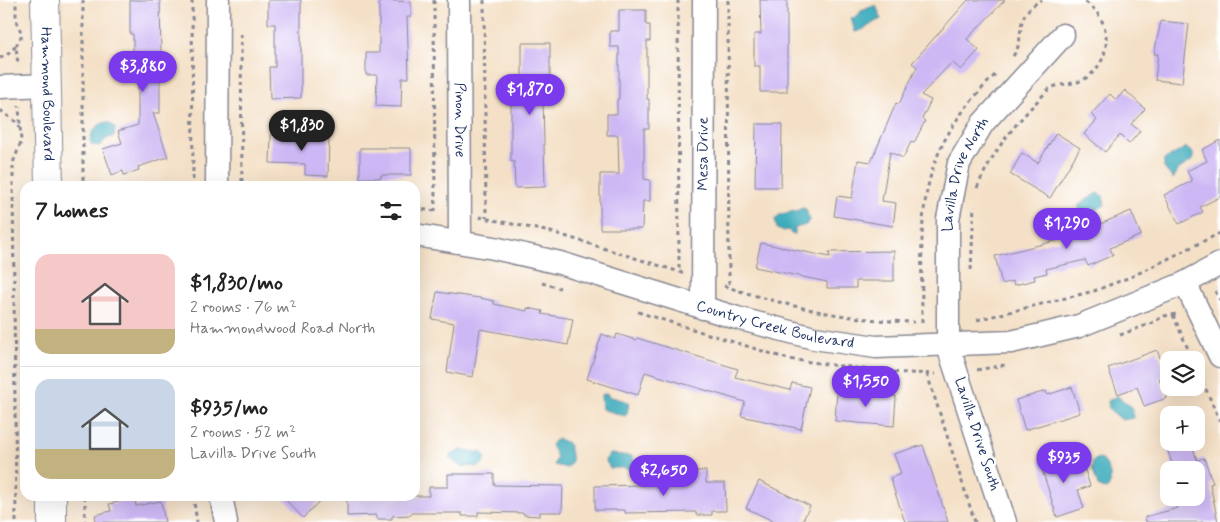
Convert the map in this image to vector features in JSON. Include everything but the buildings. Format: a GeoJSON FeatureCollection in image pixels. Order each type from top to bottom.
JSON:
{"type":"FeatureCollection","features":[{"type":"Feature","properties":{"kind":"street","name":"Hammond Boulevard"},"geometry":{"type":"LineString","coordinates":[[46,0],[49,181]]}},
{"type":"Feature","properties":{"kind":"street"},"geometry":{"type":"LineString","coordinates":[[217,181],[218,0]]}},
{"type":"Feature","properties":{"kind":"street","name":"Pinon Drive"},"geometry":{"type":"LineString","coordinates":[[459,0],[460,241]]}},
{"type":"Feature","properties":{"kind":"street","name":"Mesa Drive"},"geometry":{"type":"LineString","coordinates":[[703,308],[704,0]]}},
{"type":"Feature","properties":{"kind":"street","name":"Lavilla Drive North"},"geometry":{"type":"LineString","coordinates":[[948,346],[948,219],[959,163],[983,123],[1063,35]]}},
{"type":"Feature","properties":{"kind":"street"},"geometry":{"type":"LineString","coordinates":[[9,86],[47,85]]}},
{"type":"Feature","properties":{"kind":"street","name":"Country Creek Boulevard"},"geometry":{"type":"LineString","coordinates":[[420,235],[460,241],[560,263],[703,308],[833,342],[876,347],[948,346],[1011,342],[1079,326],[1185,283],[1220,264]]}},
{"type":"Feature","properties":{"kind":"street"},"geometry":{"type":"LineString","coordinates":[[1185,283],[1220,356]]}},
{"type":"Feature","properties":{"kind":"street","name":"Lavilla Drive South"},"geometry":{"type":"LineString","coordinates":[[948,346],[1005,522]]}},
{"type":"Feature","properties":{"kind":"street"},"geometry":{"type":"LineString","coordinates":[[52,501],[52,522]]}},
{"type":"Feature","properties":{"kind":"street"},"geometry":{"type":"LineString","coordinates":[[222,501],[226,522]]}},
{"type":"Feature","properties":{"kind":"path"},"geometry":{"type":"LineString","coordinates":[[16,0],[16,19],[22,35],[16,46],[9,86],[20,129],[21,142],[13,163],[16,522]]}},
{"type":"Feature","properties":{"kind":"path"},"geometry":{"type":"LineString","coordinates":[[83,0],[83,181]]}},
{"type":"Feature","properties":{"kind":"path"},"geometry":{"type":"LineString","coordinates":[[192,0],[193,181]]}},
{"type":"Feature","properties":{"kind":"path"},"geometry":{"type":"LineString","coordinates":[[434,0],[435,211]]}},
{"type":"Feature","properties":{"kind":"path"},"geometry":{"type":"LineString","coordinates":[[484,0],[486,218]]}},
{"type":"Feature","properties":{"kind":"path"},"geometry":{"type":"LineString","coordinates":[[678,0],[679,272]]}},
{"type":"Feature","properties":{"kind":"path"},"geometry":{"type":"LineString","coordinates":[[728,0],[729,288]]}},
{"type":"Feature","properties":{"kind":"path"},"geometry":{"type":"LineString","coordinates":[[976,194],[995,151],[1024,116],[1049,90],[1055,86],[1069,85],[1085,79],[1101,63],[1106,52],[1106,28],[1095,9],[1082,0]]}},
{"type":"Feature","properties":{"kind":"path"},"geometry":{"type":"LineString","coordinates":[[241,30],[242,181]]}},
{"type":"Feature","properties":{"kind":"path"},"geometry":{"type":"LineString","coordinates":[[0,58],[16,46]]}},
{"type":"Feature","properties":{"kind":"path"},"geometry":{"type":"LineString","coordinates":[[0,110],[15,122],[20,129]]}},
{"type":"Feature","properties":{"kind":"path"},"geometry":{"type":"LineString","coordinates":[[971,271],[974,200]]}},
{"type":"Feature","properties":{"kind":"path"},"geometry":{"type":"LineString","coordinates":[[420,210],[486,218],[555,233],[729,288],[814,312],[864,319],[948,323]]}},
{"type":"Feature","properties":{"kind":"path"},"geometry":{"type":"LineString","coordinates":[[983,378],[974,344],[971,322],[1094,291],[1133,276],[1220,232]]}},
{"type":"Feature","properties":{"kind":"path"},"geometry":{"type":"LineString","coordinates":[[1215,291],[1220,300]]}},
{"type":"Feature","properties":{"kind":"path"},"geometry":{"type":"LineString","coordinates":[[1173,315],[1189,351]]}},
{"type":"Feature","properties":{"kind":"path"},"geometry":{"type":"LineString","coordinates":[[928,374],[975,522]]}},
{"type":"Feature","properties":{"kind":"path"},"geometry":{"type":"LineString","coordinates":[[1205,388],[1220,422]]}},
{"type":"Feature","properties":{"kind":"path"},"geometry":{"type":"LineString","coordinates":[[85,501],[85,522]]}},
{"type":"Feature","properties":{"kind":"path"},"geometry":{"type":"LineString","coordinates":[[194,501],[197,522]]}},
{"type":"Feature","properties":{"kind":"water"},"geometry":{"type":"Polygon","coordinates":[[[876,5],[881,19],[855,32],[851,18],[857,17],[861,11],[876,5]]]}},
{"type":"Feature","properties":{"kind":"water"},"geometry":{"type":"Polygon","coordinates":[[[108,122],[115,127],[114,136],[106,139],[100,146],[92,145],[90,141],[93,131],[101,124],[108,122]]]}},
{"type":"Feature","properties":{"kind":"water"},"geometry":{"type":"Polygon","coordinates":[[[1185,147],[1193,153],[1193,160],[1179,169],[1173,179],[1164,168],[1164,160],[1185,147]]]}},
{"type":"Feature","properties":{"kind":"water"},"geometry":{"type":"Polygon","coordinates":[[[1098,193],[1103,196],[1105,205],[1085,216],[1079,209],[1079,204],[1098,193]]]}},
{"type":"Feature","properties":{"kind":"water"},"geometry":{"type":"Polygon","coordinates":[[[802,208],[806,209],[809,220],[806,225],[795,228],[795,234],[791,234],[789,230],[782,231],[777,229],[775,219],[778,216],[802,208]]]}},
{"type":"Feature","properties":{"kind":"water"},"geometry":{"type":"Polygon","coordinates":[[[607,393],[608,396],[629,402],[625,416],[602,409],[601,395],[607,393]]]}},
{"type":"Feature","properties":{"kind":"water"},"geometry":{"type":"Polygon","coordinates":[[[1117,396],[1132,407],[1133,418],[1122,420],[1109,409],[1108,401],[1117,396]]]}},
{"type":"Feature","properties":{"kind":"water"},"geometry":{"type":"Polygon","coordinates":[[[559,439],[569,444],[572,461],[567,468],[554,465],[557,457],[551,445],[559,439]]]}},
{"type":"Feature","properties":{"kind":"water"},"geometry":{"type":"Polygon","coordinates":[[[460,450],[481,452],[486,458],[484,463],[478,467],[460,466],[450,459],[450,455],[460,450]]]}},
{"type":"Feature","properties":{"kind":"water"},"geometry":{"type":"Polygon","coordinates":[[[610,454],[632,456],[634,462],[629,470],[627,468],[610,468],[605,460],[610,454]]]}},
{"type":"Feature","properties":{"kind":"water"},"geometry":{"type":"Polygon","coordinates":[[[1099,458],[1107,466],[1110,475],[1109,487],[1105,489],[1098,486],[1092,468],[1093,461],[1099,458]]]}}]}
